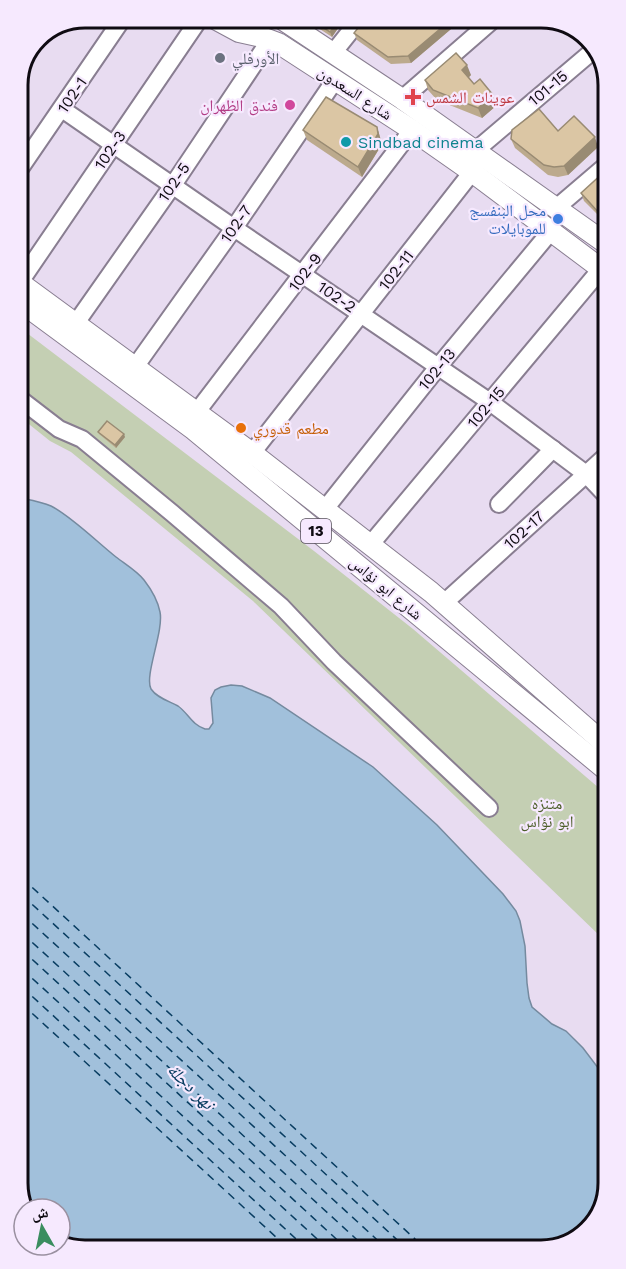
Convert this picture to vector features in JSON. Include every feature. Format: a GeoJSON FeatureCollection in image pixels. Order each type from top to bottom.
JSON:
{"type":"FeatureCollection","features":[{"type":"Feature","properties":{"kind":"main road","name":"شارع السعدون"},"geometry":{"type":"LineString","coordinates":[[232,28],[270,40],[285,48],[412,130],[598,266]]}},
{"type":"Feature","properties":{"kind":"main road"},"geometry":{"type":"LineString","coordinates":[[256,28],[270,40]]}},
{"type":"Feature","properties":{"kind":"main road","name":"شارع السعدون"},"geometry":{"type":"LineString","coordinates":[[294,28],[402,99],[598,238]]}},
{"type":"Feature","properties":{"kind":"main road","name":"شارع ابو نؤاس"},"geometry":{"type":"LineString","coordinates":[[29,294],[76,323],[325,509],[444,603],[598,738]]}},
{"type":"Feature","properties":{"kind":"main road","name":"شارع ابو نؤاس"},"geometry":{"type":"LineString","coordinates":[[29,296],[598,763]]}},
{"type":"Feature","properties":{"kind":"street","name":"102-1"},"geometry":{"type":"LineString","coordinates":[[29,155],[116,28]]}},
{"type":"Feature","properties":{"kind":"street","name":"102-3"},"geometry":{"type":"LineString","coordinates":[[29,273],[193,28]]}},
{"type":"Feature","properties":{"kind":"street"},"geometry":{"type":"LineString","coordinates":[[333,53],[353,29]]}},
{"type":"Feature","properties":{"kind":"street"},"geometry":{"type":"LineString","coordinates":[[402,99],[483,29]]}},
{"type":"Feature","properties":{"kind":"street","name":"102-5"},"geometry":{"type":"LineString","coordinates":[[76,323],[270,40]]}},
{"type":"Feature","properties":{"kind":"street","name":"101-15"},"geometry":{"type":"LineString","coordinates":[[475,151],[588,55]]}},
{"type":"Feature","properties":{"kind":"street","name":"102-7"},"geometry":{"type":"LineString","coordinates":[[135,367],[335,80]]}},
{"type":"Feature","properties":{"kind":"street","name":"102-2"},"geometry":{"type":"LineString","coordinates":[[62,109],[490,402],[586,474],[598,487]]}},
{"type":"Feature","properties":{"kind":"street","name":"102-9"},"geometry":{"type":"LineString","coordinates":[[196,413],[412,130]]}},
{"type":"Feature","properties":{"kind":"street","name":"102-11"},"geometry":{"type":"LineString","coordinates":[[252,453],[472,172]]}},
{"type":"Feature","properties":{"kind":"street"},"geometry":{"type":"LineString","coordinates":[[555,209],[598,172]]}},
{"type":"Feature","properties":{"kind":"street","name":"102-13"},"geometry":{"type":"LineString","coordinates":[[325,509],[438,367],[551,231]]}},
{"type":"Feature","properties":{"kind":"street","name":"102-15"},"geometry":{"type":"LineString","coordinates":[[370,545],[598,276]]}},
{"type":"Feature","properties":{"kind":"street"},"geometry":{"type":"LineString","coordinates":[[29,406],[59,429],[82,439],[281,606],[334,662],[489,808]]}},
{"type":"Feature","properties":{"kind":"street"},"geometry":{"type":"LineString","coordinates":[[498,504],[553,449]]}},
{"type":"Feature","properties":{"kind":"street","name":"102-17"},"geometry":{"type":"LineString","coordinates":[[444,603],[598,463]]}},
{"type":"Feature","properties":{"kind":"green space","name":"متنزه ابو نؤاس"},"geometry":{"type":"Polygon","coordinates":[[[29,334],[413,629],[598,787],[598,934],[253,601],[71,452],[50,441],[29,424],[29,334]]]}},
{"type":"Feature","properties":{"kind":"water","name":"نهر دجلة"},"geometry":{"type":"Polygon","coordinates":[[[29,500],[44,503],[59,510],[147,584],[160,612],[159,630],[150,674],[151,689],[156,695],[178,706],[197,725],[205,729],[209,729],[213,723],[211,698],[215,690],[221,687],[242,686],[270,698],[373,767],[437,825],[503,894],[516,911],[525,946],[527,983],[532,1007],[552,1024],[566,1031],[598,1068],[596,1198],[592,1209],[583,1221],[562,1236],[541,1240],[72,1238],[72,1197],[31,1197],[28,1184],[29,500]]]}},
{"type":"Feature","properties":{"kind":"building"},"geometry":{"type":"Polygon","coordinates":[[[358,29],[440,29],[408,56],[388,57],[354,33],[358,29]]]}},
{"type":"Feature","properties":{"kind":"building"},"geometry":{"type":"Polygon","coordinates":[[[456,53],[467,65],[462,70],[474,84],[480,79],[493,95],[478,108],[433,90],[425,80],[456,53]]]}},
{"type":"Feature","properties":{"kind":"building","name":"Sindbad cinema"},"geometry":{"type":"Polygon","coordinates":[[[326,97],[377,127],[378,134],[358,167],[303,130],[326,97]]]}},
{"type":"Feature","properties":{"kind":"building"},"geometry":{"type":"Polygon","coordinates":[[[539,109],[558,131],[574,116],[595,137],[564,166],[544,165],[511,139],[512,130],[539,109]]]}},
{"type":"Feature","properties":{"kind":"building"},"geometry":{"type":"Polygon","coordinates":[[[598,178],[598,212],[581,193],[598,178]]]}},
{"type":"Feature","properties":{"kind":"building"},"geometry":{"type":"Polygon","coordinates":[[[107,421],[124,434],[115,445],[98,432],[107,421]]]}},
{"type":"Feature","properties":{"kind":"ferry route"},"geometry":{"type":"LineString","coordinates":[[28,884],[416,1240]]}},
{"type":"Feature","properties":{"kind":"ferry route"},"geometry":{"type":"LineString","coordinates":[[28,901],[397,1240]]}},
{"type":"Feature","properties":{"kind":"ferry route"},"geometry":{"type":"LineString","coordinates":[[28,920],[377,1240]]}},
{"type":"Feature","properties":{"kind":"ferry route"},"geometry":{"type":"LineString","coordinates":[[28,939],[357,1240]]}},
{"type":"Feature","properties":{"kind":"ferry route"},"geometry":{"type":"LineString","coordinates":[[28,956],[337,1240]]}},
{"type":"Feature","properties":{"kind":"ferry route"},"geometry":{"type":"LineString","coordinates":[[28,975],[318,1240]]}},
{"type":"Feature","properties":{"kind":"ferry route"},"geometry":{"type":"LineString","coordinates":[[28,993],[297,1240]]}},
{"type":"Feature","properties":{"kind":"ferry route"},"geometry":{"type":"LineString","coordinates":[[28,1010],[279,1240]]}},
{"type":"Feature","properties":{"kind":"place","name":"الأورفلي"},"geometry":{"type":"Point","coordinates":[220,58]}},
{"type":"Feature","properties":{"kind":"place","name":"عوينات الشمس"},"geometry":{"type":"Point","coordinates":[413,97]}},
{"type":"Feature","properties":{"kind":"place","name":"فندق الظهران"},"geometry":{"type":"Point","coordinates":[290,105]}},
{"type":"Feature","properties":{"kind":"place","name":"Sindbad cinema"},"geometry":{"type":"Point","coordinates":[346,142]}},
{"type":"Feature","properties":{"kind":"place","name":"محل البنفسج للموبايلات"},"geometry":{"type":"Point","coordinates":[558,219]}},
{"type":"Feature","properties":{"kind":"place","name":"مطعم قدوري"},"geometry":{"type":"Point","coordinates":[241,428]}}]}
